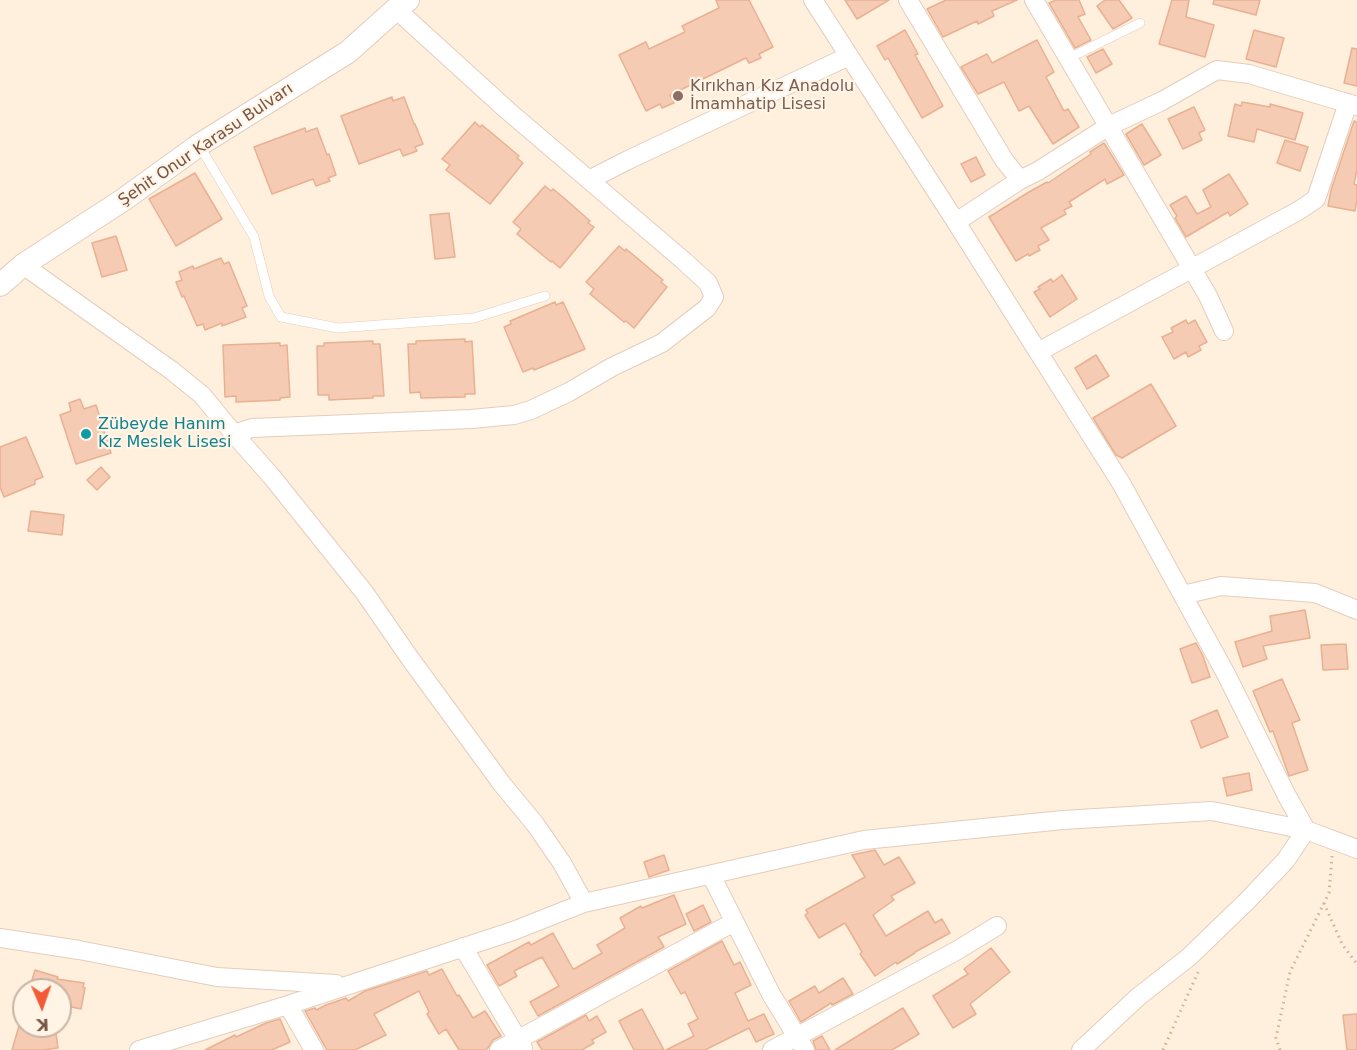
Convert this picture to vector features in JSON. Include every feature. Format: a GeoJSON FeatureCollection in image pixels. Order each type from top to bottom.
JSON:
{"type":"FeatureCollection","features":[{"type":"Feature","properties":{"kind":"street"},"geometry":{"type":"LineString","coordinates":[[813,0],[1121,483],[1226,674],[1306,830]]}},
{"type":"Feature","properties":{"kind":"street"},"geometry":{"type":"LineString","coordinates":[[908,0],[1004,160],[1020,180]]}},
{"type":"Feature","properties":{"kind":"street"},"geometry":{"type":"LineString","coordinates":[[1034,0],[1192,268],[1224,331]]}},
{"type":"Feature","properties":{"kind":"street"},"geometry":{"type":"LineString","coordinates":[[234,434],[252,428],[471,419],[514,415],[560,397],[612,367],[662,343],[708,308],[714,297],[708,283],[507,110],[402,4]]}},
{"type":"Feature","properties":{"kind":"street","name":"Şehit Onur Karasu Bulvarı"},"geometry":{"type":"LineString","coordinates":[[0,285],[23,265],[123,200],[199,145],[348,52],[402,4]]}},
{"type":"Feature","properties":{"kind":"street"},"geometry":{"type":"LineString","coordinates":[[589,180],[626,160],[849,56]]}},
{"type":"Feature","properties":{"kind":"street"},"geometry":{"type":"LineString","coordinates":[[956,222],[1109,126],[1218,70],[1249,74],[1352,104],[1316,199],[1298,211],[1038,352]]}},
{"type":"Feature","properties":{"kind":"street"},"geometry":{"type":"LineString","coordinates":[[23,265],[171,370],[202,395],[272,477],[364,592],[502,784],[535,824],[562,863],[584,903]]}},
{"type":"Feature","properties":{"kind":"street"},"geometry":{"type":"LineString","coordinates":[[1183,595],[1221,586],[1315,593],[1357,610]]}},
{"type":"Feature","properties":{"kind":"street"},"geometry":{"type":"LineString","coordinates":[[139,1050],[288,1005],[513,931],[584,903],[864,840],[1063,820],[1212,811],[1306,830],[1357,849]]}},
{"type":"Feature","properties":{"kind":"street"},"geometry":{"type":"LineString","coordinates":[[1081,1050],[1138,997],[1189,957],[1247,901],[1286,860],[1306,830]]}},
{"type":"Feature","properties":{"kind":"street"},"geometry":{"type":"LineString","coordinates":[[711,875],[771,994],[801,1044]]}},
{"type":"Feature","properties":{"kind":"street"},"geometry":{"type":"LineString","coordinates":[[499,1050],[521,1045],[734,922]]}},
{"type":"Feature","properties":{"kind":"street"},"geometry":{"type":"LineString","coordinates":[[772,1050],[801,1044],[997,926]]}},
{"type":"Feature","properties":{"kind":"street"},"geometry":{"type":"LineString","coordinates":[[0,938],[79,950],[217,977],[346,985]]}},
{"type":"Feature","properties":{"kind":"street"},"geometry":{"type":"LineString","coordinates":[[463,947],[521,1045]]}},
{"type":"Feature","properties":{"kind":"street"},"geometry":{"type":"LineString","coordinates":[[288,1005],[314,1050]]}},
{"type":"Feature","properties":{"kind":"lane"},"geometry":{"type":"LineString","coordinates":[[1069,57],[1140,23]]}},
{"type":"Feature","properties":{"kind":"lane"},"geometry":{"type":"LineString","coordinates":[[199,145],[254,237],[269,296],[281,317],[338,328],[474,318],[545,296]]}},
{"type":"Feature","properties":{"kind":"path"},"geometry":{"type":"LineString","coordinates":[[1280,1050],[1276,1038],[1290,972],[1329,893],[1333,840]]}},
{"type":"Feature","properties":{"kind":"path"},"geometry":{"type":"LineString","coordinates":[[1324,903],[1342,944],[1357,964]]}},
{"type":"Feature","properties":{"kind":"path"},"geometry":{"type":"LineString","coordinates":[[1163,1050],[1203,961]]}},
{"type":"Feature","properties":{"kind":"building","name":"Kırıkhan Kız Anadolu İmamhatip Lisesi"},"geometry":{"type":"Polygon","coordinates":[[[716,0],[749,0],[773,47],[759,54],[761,58],[749,63],[746,58],[670,95],[674,103],[662,108],[660,104],[646,111],[619,55],[646,42],[649,49],[685,32],[682,26],[719,8],[716,0]]]}},
{"type":"Feature","properties":{"kind":"building"},"geometry":{"type":"Polygon","coordinates":[[[845,0],[889,0],[857,19],[845,0]]]}},
{"type":"Feature","properties":{"kind":"building"},"geometry":{"type":"Polygon","coordinates":[[[946,0],[1017,0],[992,11],[994,16],[978,24],[977,21],[943,37],[927,9],[946,0]]]}},
{"type":"Feature","properties":{"kind":"building"},"geometry":{"type":"Polygon","coordinates":[[[1056,0],[1079,0],[1085,14],[1078,17],[1091,40],[1075,48],[1049,3],[1056,0]]]}},
{"type":"Feature","properties":{"kind":"building"},"geometry":{"type":"Polygon","coordinates":[[[1105,0],[1119,0],[1132,18],[1113,29],[1097,6],[1105,0]]]}},
{"type":"Feature","properties":{"kind":"building"},"geometry":{"type":"Polygon","coordinates":[[[1172,0],[1189,0],[1186,17],[1214,25],[1205,57],[1159,44],[1172,0]]]}},
{"type":"Feature","properties":{"kind":"building"},"geometry":{"type":"Polygon","coordinates":[[[1214,0],[1260,0],[1256,15],[1213,4],[1214,0]]]}},
{"type":"Feature","properties":{"kind":"building"},"geometry":{"type":"Polygon","coordinates":[[[905,30],[918,54],[915,55],[943,106],[922,118],[888,58],[885,60],[877,46],[905,30]]]}},
{"type":"Feature","properties":{"kind":"building"},"geometry":{"type":"Polygon","coordinates":[[[1254,30],[1284,38],[1276,67],[1246,59],[1254,30]]]}},
{"type":"Feature","properties":{"kind":"building"},"geometry":{"type":"Polygon","coordinates":[[[1037,40],[1054,72],[1046,77],[1064,111],[1068,109],[1079,127],[1053,144],[1029,106],[1019,111],[1004,82],[978,94],[961,67],[987,54],[992,63],[1037,40]]]}},
{"type":"Feature","properties":{"kind":"building"},"geometry":{"type":"Polygon","coordinates":[[[1352,48],[1357,49],[1357,86],[1344,83],[1352,48]]]}},
{"type":"Feature","properties":{"kind":"building"},"geometry":{"type":"Polygon","coordinates":[[[1103,49],[1112,64],[1096,73],[1087,57],[1103,49]]]}},
{"type":"Feature","properties":{"kind":"building"},"geometry":{"type":"Polygon","coordinates":[[[392,97],[393,101],[404,97],[423,144],[415,147],[417,151],[403,156],[400,149],[359,164],[341,116],[392,97]]]}},
{"type":"Feature","properties":{"kind":"building"},"geometry":{"type":"Polygon","coordinates":[[[1242,102],[1270,107],[1270,104],[1303,113],[1295,140],[1257,129],[1254,142],[1228,136],[1235,104],[1241,106],[1242,102]]]}},
{"type":"Feature","properties":{"kind":"building"},"geometry":{"type":"Polygon","coordinates":[[[1194,107],[1205,130],[1199,133],[1202,140],[1183,149],[1168,119],[1194,107]]]}},
{"type":"Feature","properties":{"kind":"building"},"geometry":{"type":"Polygon","coordinates":[[[1354,121],[1357,122],[1355,211],[1328,206],[1331,190],[1354,121]]]}},
{"type":"Feature","properties":{"kind":"building"},"geometry":{"type":"Polygon","coordinates":[[[475,122],[480,127],[482,125],[519,156],[517,158],[523,163],[490,204],[446,170],[450,165],[442,159],[475,122]]]}},
{"type":"Feature","properties":{"kind":"building"},"geometry":{"type":"Polygon","coordinates":[[[1142,124],[1161,155],[1144,165],[1126,134],[1142,124]]]}},
{"type":"Feature","properties":{"kind":"building"},"geometry":{"type":"Polygon","coordinates":[[[305,128],[306,132],[317,128],[336,175],[328,178],[330,181],[316,186],[313,179],[272,194],[254,147],[305,128]]]}},
{"type":"Feature","properties":{"kind":"building"},"geometry":{"type":"Polygon","coordinates":[[[1285,140],[1308,147],[1300,171],[1277,163],[1285,140]]]}},
{"type":"Feature","properties":{"kind":"building"},"geometry":{"type":"Polygon","coordinates":[[[1104,143],[1124,175],[1107,184],[1105,179],[1069,202],[1072,206],[1064,210],[1066,214],[1041,228],[1049,240],[1038,246],[1040,250],[1016,261],[989,217],[1048,183],[1104,143]]]}},
{"type":"Feature","properties":{"kind":"building"},"geometry":{"type":"Polygon","coordinates":[[[976,157],[985,175],[971,182],[961,164],[976,157]]]}},
{"type":"Feature","properties":{"kind":"building"},"geometry":{"type":"Polygon","coordinates":[[[195,173],[222,219],[176,246],[149,199],[195,173]]]}},
{"type":"Feature","properties":{"kind":"building"},"geometry":{"type":"Polygon","coordinates":[[[1229,174],[1248,204],[1230,216],[1228,212],[1186,237],[1170,205],[1186,196],[1197,214],[1211,207],[1203,190],[1229,174]]]}},
{"type":"Feature","properties":{"kind":"building"},"geometry":{"type":"Polygon","coordinates":[[[545,186],[564,198],[594,227],[560,268],[517,234],[521,229],[513,222],[545,186]]]}},
{"type":"Feature","properties":{"kind":"building"},"geometry":{"type":"Polygon","coordinates":[[[449,213],[455,257],[435,259],[430,215],[449,213]]]}},
{"type":"Feature","properties":{"kind":"building"},"geometry":{"type":"Polygon","coordinates":[[[116,236],[127,270],[102,277],[92,243],[116,236]]]}},
{"type":"Feature","properties":{"kind":"building"},"geometry":{"type":"Polygon","coordinates":[[[619,246],[625,251],[626,249],[663,280],[661,282],[667,287],[634,328],[590,294],[594,289],[586,282],[619,246]]]}},
{"type":"Feature","properties":{"kind":"building"},"geometry":{"type":"Polygon","coordinates":[[[221,258],[224,264],[229,262],[247,306],[242,308],[246,317],[205,330],[203,324],[197,326],[176,282],[182,280],[179,272],[193,266],[194,269],[221,258]]]}},
{"type":"Feature","properties":{"kind":"building"},"geometry":{"type":"Polygon","coordinates":[[[1062,275],[1077,299],[1050,317],[1034,292],[1051,279],[1053,282],[1062,275]]]}},
{"type":"Feature","properties":{"kind":"building"},"geometry":{"type":"Polygon","coordinates":[[[555,302],[556,305],[563,302],[585,349],[534,370],[533,368],[523,372],[504,327],[511,324],[510,321],[555,302]]]}},
{"type":"Feature","properties":{"kind":"building"},"geometry":{"type":"Polygon","coordinates":[[[1186,320],[1188,324],[1195,320],[1207,342],[1199,346],[1201,350],[1188,357],[1186,352],[1174,359],[1162,337],[1173,332],[1171,328],[1186,320]]]}},
{"type":"Feature","properties":{"kind":"building"},"geometry":{"type":"Polygon","coordinates":[[[465,339],[465,342],[472,341],[475,394],[465,394],[465,397],[421,398],[420,392],[410,393],[408,344],[416,344],[416,341],[465,339]]]}},
{"type":"Feature","properties":{"kind":"building"},"geometry":{"type":"Polygon","coordinates":[[[373,341],[373,344],[380,344],[384,396],[329,400],[329,395],[318,395],[317,346],[324,346],[324,343],[373,341]]]}},
{"type":"Feature","properties":{"kind":"building"},"geometry":{"type":"Polygon","coordinates":[[[280,343],[280,346],[287,345],[290,397],[280,398],[280,400],[236,402],[236,396],[225,397],[223,345],[280,343]]]}},
{"type":"Feature","properties":{"kind":"building"},"geometry":{"type":"Polygon","coordinates":[[[1096,355],[1109,376],[1087,389],[1075,368],[1096,355]]]}},
{"type":"Feature","properties":{"kind":"building"},"geometry":{"type":"Polygon","coordinates":[[[1151,384],[1176,426],[1122,458],[1116,455],[1093,418],[1151,384]]]}},
{"type":"Feature","properties":{"kind":"building","name":"Zübeyde Hanım Kız Meslek Lisesi"},"geometry":{"type":"Polygon","coordinates":[[[80,399],[84,409],[96,405],[111,453],[76,464],[60,415],[71,411],[69,403],[80,399]]]}},
{"type":"Feature","properties":{"kind":"building"},"geometry":{"type":"Polygon","coordinates":[[[26,437],[43,477],[35,480],[35,484],[4,497],[0,487],[0,447],[26,437]]]}},
{"type":"Feature","properties":{"kind":"building"},"geometry":{"type":"Polygon","coordinates":[[[101,467],[110,477],[97,490],[87,480],[101,467]]]}},
{"type":"Feature","properties":{"kind":"building"},"geometry":{"type":"Polygon","coordinates":[[[31,511],[64,515],[62,535],[28,531],[31,511]]]}},
{"type":"Feature","properties":{"kind":"building"},"geometry":{"type":"Polygon","coordinates":[[[1305,610],[1310,638],[1263,646],[1267,659],[1243,667],[1235,642],[1272,631],[1270,616],[1305,610]]]}},
{"type":"Feature","properties":{"kind":"building"},"geometry":{"type":"Polygon","coordinates":[[[1196,643],[1210,677],[1192,683],[1180,649],[1196,643]]]}},
{"type":"Feature","properties":{"kind":"building"},"geometry":{"type":"Polygon","coordinates":[[[1346,644],[1348,669],[1323,670],[1321,645],[1346,644]]]}},
{"type":"Feature","properties":{"kind":"building"},"geometry":{"type":"Polygon","coordinates":[[[1282,679],[1300,720],[1292,723],[1308,770],[1289,776],[1273,731],[1270,732],[1253,691],[1282,679]]]}},
{"type":"Feature","properties":{"kind":"building"},"geometry":{"type":"Polygon","coordinates":[[[1217,710],[1228,737],[1201,748],[1191,721],[1217,710]]]}},
{"type":"Feature","properties":{"kind":"building"},"geometry":{"type":"Polygon","coordinates":[[[1249,773],[1252,790],[1227,796],[1223,778],[1249,773]]]}},
{"type":"Feature","properties":{"kind":"building"},"geometry":{"type":"Polygon","coordinates":[[[875,850],[884,865],[899,857],[915,883],[891,896],[894,900],[873,915],[886,936],[928,911],[935,923],[942,919],[950,933],[875,976],[860,954],[862,952],[845,923],[819,938],[805,915],[808,913],[806,910],[865,877],[852,855],[875,850]]]}},
{"type":"Feature","properties":{"kind":"building"},"geometry":{"type":"Polygon","coordinates":[[[664,855],[669,870],[649,877],[644,862],[664,855]]]}},
{"type":"Feature","properties":{"kind":"building"},"geometry":{"type":"Polygon","coordinates":[[[674,895],[686,924],[658,937],[664,947],[538,1016],[530,1002],[559,986],[542,957],[514,971],[517,976],[499,986],[487,965],[529,942],[531,945],[553,933],[574,969],[602,953],[597,945],[625,928],[620,918],[641,906],[642,908],[674,895]]]}},
{"type":"Feature","properties":{"kind":"building"},"geometry":{"type":"Polygon","coordinates":[[[703,905],[711,922],[694,931],[686,914],[703,905]]]}},
{"type":"Feature","properties":{"kind":"building"},"geometry":{"type":"Polygon","coordinates":[[[722,941],[734,965],[740,962],[751,985],[735,993],[748,1021],[764,1014],[774,1034],[756,1042],[749,1028],[705,1050],[666,1050],[694,1036],[688,1024],[698,1019],[685,992],[681,994],[668,971],[722,941]]]}},
{"type":"Feature","properties":{"kind":"building"},"geometry":{"type":"Polygon","coordinates":[[[991,948],[1010,972],[970,1004],[976,1014],[953,1028],[933,996],[968,974],[964,969],[991,948]]]}},
{"type":"Feature","properties":{"kind":"building"},"geometry":{"type":"Polygon","coordinates":[[[442,969],[473,1018],[485,1011],[501,1036],[493,1040],[485,1050],[459,1050],[446,1029],[439,1034],[427,1014],[429,1012],[419,991],[374,1014],[386,1035],[355,1050],[327,1050],[305,1011],[315,1008],[316,1010],[346,998],[348,1001],[365,991],[427,971],[429,975],[442,969]]]}},
{"type":"Feature","properties":{"kind":"building"},"geometry":{"type":"Polygon","coordinates":[[[35,970],[58,977],[58,978],[33,978],[35,970]]]}},
{"type":"Feature","properties":{"kind":"building"},"geometry":{"type":"Polygon","coordinates":[[[843,978],[853,994],[832,1005],[831,1003],[801,1022],[789,1001],[815,986],[819,993],[843,978]]]}},
{"type":"Feature","properties":{"kind":"building"},"geometry":{"type":"Polygon","coordinates":[[[72,981],[84,983],[81,1009],[72,1007],[72,981]]]}},
{"type":"Feature","properties":{"kind":"building"},"geometry":{"type":"Polygon","coordinates":[[[903,1008],[919,1034],[892,1050],[835,1050],[903,1008]]]}},
{"type":"Feature","properties":{"kind":"building"},"geometry":{"type":"Polygon","coordinates":[[[642,1009],[664,1050],[634,1050],[619,1021],[642,1009]]]}},
{"type":"Feature","properties":{"kind":"building"},"geometry":{"type":"Polygon","coordinates":[[[1357,1014],[1357,1050],[1347,1050],[1343,1015],[1357,1014]]]}},
{"type":"Feature","properties":{"kind":"building"},"geometry":{"type":"Polygon","coordinates":[[[586,1015],[589,1021],[597,1016],[606,1032],[592,1040],[594,1043],[582,1050],[542,1050],[537,1042],[586,1015]]]}},
{"type":"Feature","properties":{"kind":"building"},"geometry":{"type":"Polygon","coordinates":[[[280,1019],[290,1042],[272,1050],[205,1050],[235,1035],[236,1037],[280,1019]]]}},
{"type":"Feature","properties":{"kind":"building"},"geometry":{"type":"Polygon","coordinates":[[[822,1036],[830,1050],[816,1050],[813,1041],[822,1036]]]}},
{"type":"Feature","properties":{"kind":"building"},"geometry":{"type":"Polygon","coordinates":[[[16,1038],[57,1038],[58,1048],[12,1050],[16,1038]]]}},
{"type":"Feature","properties":{"kind":"place","name":"Kırıkhan Kız Anadolu İmamhatip Lisesi"},"geometry":{"type":"Point","coordinates":[678,96]}},
{"type":"Feature","properties":{"kind":"place","name":"Zübeyde Hanım Kız Meslek Lisesi"},"geometry":{"type":"Point","coordinates":[86,434]}}]}
